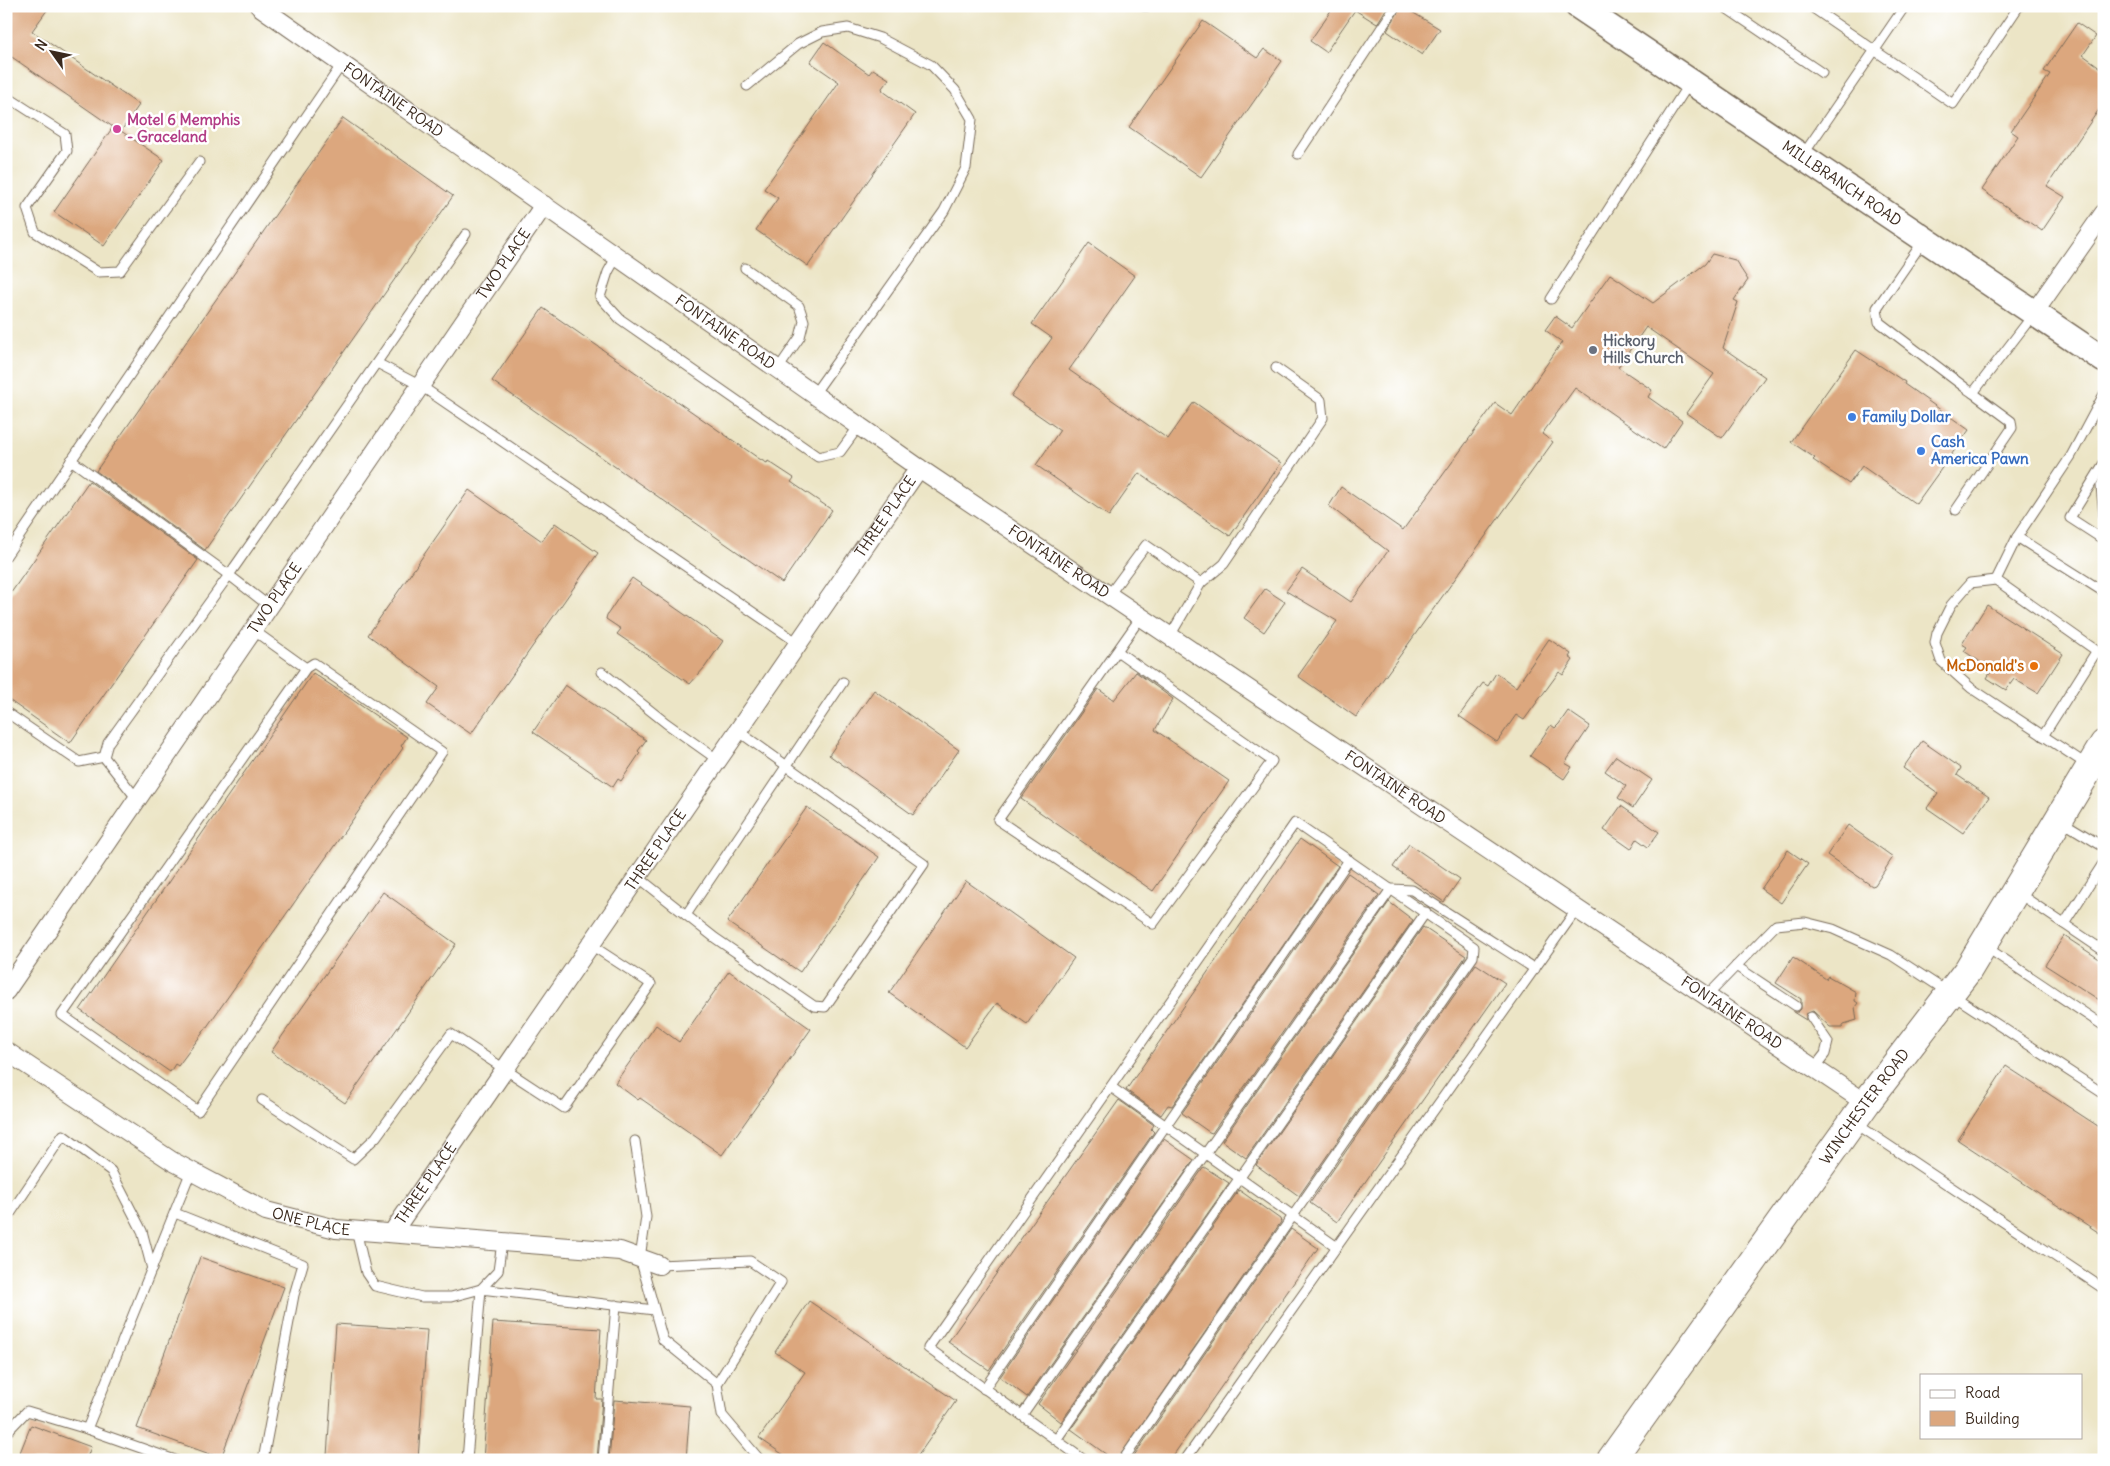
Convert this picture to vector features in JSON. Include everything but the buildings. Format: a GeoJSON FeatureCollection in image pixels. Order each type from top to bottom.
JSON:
{"type":"FeatureCollection","features":[{"type":"Feature","properties":{"kind":"main road","name":"MILLBRANCH ROAD"},"geometry":{"type":"LineString","coordinates":[[1578,6],[2104,360]]}},
{"type":"Feature","properties":{"kind":"main road","name":"WINCHESTER ROAD"},"geometry":{"type":"LineString","coordinates":[[1611,1460],[1860,1112],[1950,994],[1983,945],[2058,820],[2098,759]]}},
{"type":"Feature","properties":{"kind":"street","name":"FONTAINE ROAD"},"geometry":{"type":"LineString","coordinates":[[260,6],[919,468],[1814,1068],[1860,1112]]}},
{"type":"Feature","properties":{"kind":"street","name":"TWO PLACE"},"geometry":{"type":"LineString","coordinates":[[6,991],[544,205]]}},
{"type":"Feature","properties":{"kind":"street"},"geometry":{"type":"LineString","coordinates":[[2033,314],[2104,212]]}},
{"type":"Feature","properties":{"kind":"street","name":"THREE PLACE"},"geometry":{"type":"LineString","coordinates":[[392,1233],[919,468]]}},
{"type":"Feature","properties":{"kind":"street","name":"ONE PLACE"},"geometry":{"type":"LineString","coordinates":[[6,1051],[172,1161],[266,1211],[336,1229],[620,1251],[659,1265]]}},
{"type":"Feature","properties":{"kind":"lane"},"geometry":{"type":"LineString","coordinates":[[1298,154],[1396,6]]}},
{"type":"Feature","properties":{"kind":"lane"},"geometry":{"type":"LineString","coordinates":[[1723,6],[1822,73]]}},
{"type":"Feature","properties":{"kind":"lane"},"geometry":{"type":"LineString","coordinates":[[1810,6],[1953,104],[2020,6]]}},
{"type":"Feature","properties":{"kind":"lane"},"geometry":{"type":"LineString","coordinates":[[1801,157],[1905,6]]}},
{"type":"Feature","properties":{"kind":"lane"},"geometry":{"type":"LineString","coordinates":[[747,86],[798,44],[822,32],[848,28],[880,38],[931,65],[955,90],[972,118],[966,168],[944,211],[814,394]]}},
{"type":"Feature","properties":{"kind":"lane"},"geometry":{"type":"LineString","coordinates":[[6,556],[342,64]]}},
{"type":"Feature","properties":{"kind":"lane"},"geometry":{"type":"LineString","coordinates":[[1551,299],[1690,82]]}},
{"type":"Feature","properties":{"kind":"lane"},"geometry":{"type":"LineString","coordinates":[[6,96],[65,134],[67,151],[27,208],[35,232],[98,272],[120,271],[199,162]]}},
{"type":"Feature","properties":{"kind":"lane"},"geometry":{"type":"LineString","coordinates":[[104,757],[108,743],[229,575],[466,234]]}},
{"type":"Feature","properties":{"kind":"lane"},"geometry":{"type":"LineString","coordinates":[[1924,240],[1877,308],[1879,322],[2011,421],[2012,428],[1956,510]]}},
{"type":"Feature","properties":{"kind":"lane"},"geometry":{"type":"LineString","coordinates":[[617,256],[608,272],[600,297],[620,319],[818,457],[840,452],[859,426]]}},
{"type":"Feature","properties":{"kind":"lane"},"geometry":{"type":"LineString","coordinates":[[744,268],[799,306],[804,321],[800,337],[778,369]]}},
{"type":"Feature","properties":{"kind":"lane"},"geometry":{"type":"LineString","coordinates":[[1973,393],[2033,314]]}},
{"type":"Feature","properties":{"kind":"lane"},"geometry":{"type":"LineString","coordinates":[[377,363],[420,386],[798,643]]}},
{"type":"Feature","properties":{"kind":"lane"},"geometry":{"type":"LineString","coordinates":[[1170,636],[1201,583],[1224,564],[1323,418],[1321,400],[1276,368]]}},
{"type":"Feature","properties":{"kind":"lane"},"geometry":{"type":"LineString","coordinates":[[1996,580],[2017,537],[2071,456],[2104,394]]}},
{"type":"Feature","properties":{"kind":"lane"},"geometry":{"type":"LineString","coordinates":[[71,460],[269,606]]}},
{"type":"Feature","properties":{"kind":"lane"},"geometry":{"type":"LineString","coordinates":[[2104,462],[2070,518],[2104,540]]}},
{"type":"Feature","properties":{"kind":"lane"},"geometry":{"type":"LineString","coordinates":[[2104,480],[2102,486],[2104,516]]}},
{"type":"Feature","properties":{"kind":"lane"},"geometry":{"type":"LineString","coordinates":[[2017,537],[2104,592]]}},
{"type":"Feature","properties":{"kind":"lane"},"geometry":{"type":"LineString","coordinates":[[1109,595],[1146,545],[1201,583]]}},
{"type":"Feature","properties":{"kind":"lane"},"geometry":{"type":"LineString","coordinates":[[2044,736],[2100,654],[1996,580],[1970,583],[1951,605],[1936,634],[1935,643],[1941,660],[1955,675],[2044,736],[2098,759]]}},
{"type":"Feature","properties":{"kind":"lane"},"geometry":{"type":"LineString","coordinates":[[1117,651],[1272,761],[1153,924],[998,820],[1117,651],[1141,617]]}},
{"type":"Feature","properties":{"kind":"lane"},"geometry":{"type":"LineString","coordinates":[[253,630],[306,668]]}},
{"type":"Feature","properties":{"kind":"lane"},"geometry":{"type":"LineString","coordinates":[[314,663],[442,752],[198,1110],[62,1015],[306,668],[314,663]]}},
{"type":"Feature","properties":{"kind":"lane"},"geometry":{"type":"LineString","coordinates":[[602,672],[666,723],[718,760]]}},
{"type":"Feature","properties":{"kind":"lane"},"geometry":{"type":"LineString","coordinates":[[686,915],[843,682]]}},
{"type":"Feature","properties":{"kind":"lane"},"geometry":{"type":"LineString","coordinates":[[6,712],[79,762],[104,757]]}},
{"type":"Feature","properties":{"kind":"lane"},"geometry":{"type":"LineString","coordinates":[[638,877],[715,938],[814,1006],[825,1007],[924,864],[738,731]]}},
{"type":"Feature","properties":{"kind":"lane"},"geometry":{"type":"LineString","coordinates":[[104,757],[137,799]]}},
{"type":"Feature","properties":{"kind":"lane"},"geometry":{"type":"LineString","coordinates":[[2058,820],[2104,848]]}},
{"type":"Feature","properties":{"kind":"lane"},"geometry":{"type":"LineString","coordinates":[[1084,1460],[928,1348],[1295,823],[1474,947],[1473,957],[1124,1460]]}},
{"type":"Feature","properties":{"kind":"lane"},"geometry":{"type":"LineString","coordinates":[[984,1389],[1349,860]]}},
{"type":"Feature","properties":{"kind":"lane"},"geometry":{"type":"LineString","coordinates":[[2064,924],[2104,862]]}},
{"type":"Feature","properties":{"kind":"lane"},"geometry":{"type":"LineString","coordinates":[[1391,889],[1412,890],[1535,969]]}},
{"type":"Feature","properties":{"kind":"lane"},"geometry":{"type":"LineString","coordinates":[[1022,1415],[1391,889]]}},
{"type":"Feature","properties":{"kind":"lane"},"geometry":{"type":"LineString","coordinates":[[2016,891],[2104,951]]}},
{"type":"Feature","properties":{"kind":"lane"},"geometry":{"type":"LineString","coordinates":[[1185,1460],[1577,909]]}},
{"type":"Feature","properties":{"kind":"lane"},"geometry":{"type":"LineString","coordinates":[[1056,1440],[1426,912]]}},
{"type":"Feature","properties":{"kind":"lane"},"geometry":{"type":"LineString","coordinates":[[1707,996],[1776,925],[1805,922],[1833,929],[1891,955],[2104,1094]]}},
{"type":"Feature","properties":{"kind":"lane"},"geometry":{"type":"LineString","coordinates":[[262,1100],[353,1159],[376,1137],[451,1034],[564,1108],[651,984],[591,945]]}},
{"type":"Feature","properties":{"kind":"lane"},"geometry":{"type":"LineString","coordinates":[[1983,945],[2104,1026]]}},
{"type":"Feature","properties":{"kind":"lane"},"geometry":{"type":"LineString","coordinates":[[1736,966],[1796,1006]]}},
{"type":"Feature","properties":{"kind":"lane"},"geometry":{"type":"LineString","coordinates":[[1810,1017],[1828,1042],[1825,1054],[1814,1068]]}},
{"type":"Feature","properties":{"kind":"lane"},"geometry":{"type":"LineString","coordinates":[[1111,1087],[1337,1246]]}},
{"type":"Feature","properties":{"kind":"lane"},"geometry":{"type":"LineString","coordinates":[[1860,1112],[2104,1289]]}},
{"type":"Feature","properties":{"kind":"lane"},"geometry":{"type":"LineString","coordinates":[[6,1220],[63,1135],[111,1171],[142,1231],[152,1269]]}},
{"type":"Feature","properties":{"kind":"lane"},"geometry":{"type":"LineString","coordinates":[[635,1142],[646,1217],[640,1258],[663,1340],[717,1384],[722,1415],[760,1460]]}},
{"type":"Feature","properties":{"kind":"lane"},"geometry":{"type":"LineString","coordinates":[[87,1429],[191,1171]]}},
{"type":"Feature","properties":{"kind":"lane"},"geometry":{"type":"LineString","coordinates":[[174,1213],[303,1264],[294,1295],[264,1460]]}},
{"type":"Feature","properties":{"kind":"lane"},"geometry":{"type":"LineString","coordinates":[[356,1230],[366,1273],[375,1286],[422,1297],[451,1297],[481,1289],[654,1310]]}},
{"type":"Feature","properties":{"kind":"lane"},"geometry":{"type":"LineString","coordinates":[[467,1460],[481,1289],[498,1271],[502,1242]]}},
{"type":"Feature","properties":{"kind":"lane"},"geometry":{"type":"LineString","coordinates":[[659,1265],[750,1261],[782,1282],[717,1384]]}},
{"type":"Feature","properties":{"kind":"lane"},"geometry":{"type":"LineString","coordinates":[[603,1460],[616,1305]]}},
{"type":"Feature","properties":{"kind":"lane"},"geometry":{"type":"LineString","coordinates":[[6,1434],[27,1411],[87,1429],[175,1460]]}},
{"type":"Feature","properties":{"kind":"place","name":"Motel 6 Memphis - Graceland"},"geometry":{"type":"Point","coordinates":[117,129]}},
{"type":"Feature","properties":{"kind":"place","name":"Hickory Hills Church"},"geometry":{"type":"Point","coordinates":[1593,350]}},
{"type":"Feature","properties":{"kind":"place","name":"Family Dollar"},"geometry":{"type":"Point","coordinates":[1852,417]}},
{"type":"Feature","properties":{"kind":"place","name":"Cash America Pawn"},"geometry":{"type":"Point","coordinates":[1921,451]}},
{"type":"Feature","properties":{"kind":"place","name":"McDonald's"},"geometry":{"type":"Point","coordinates":[2034,666]}}]}
